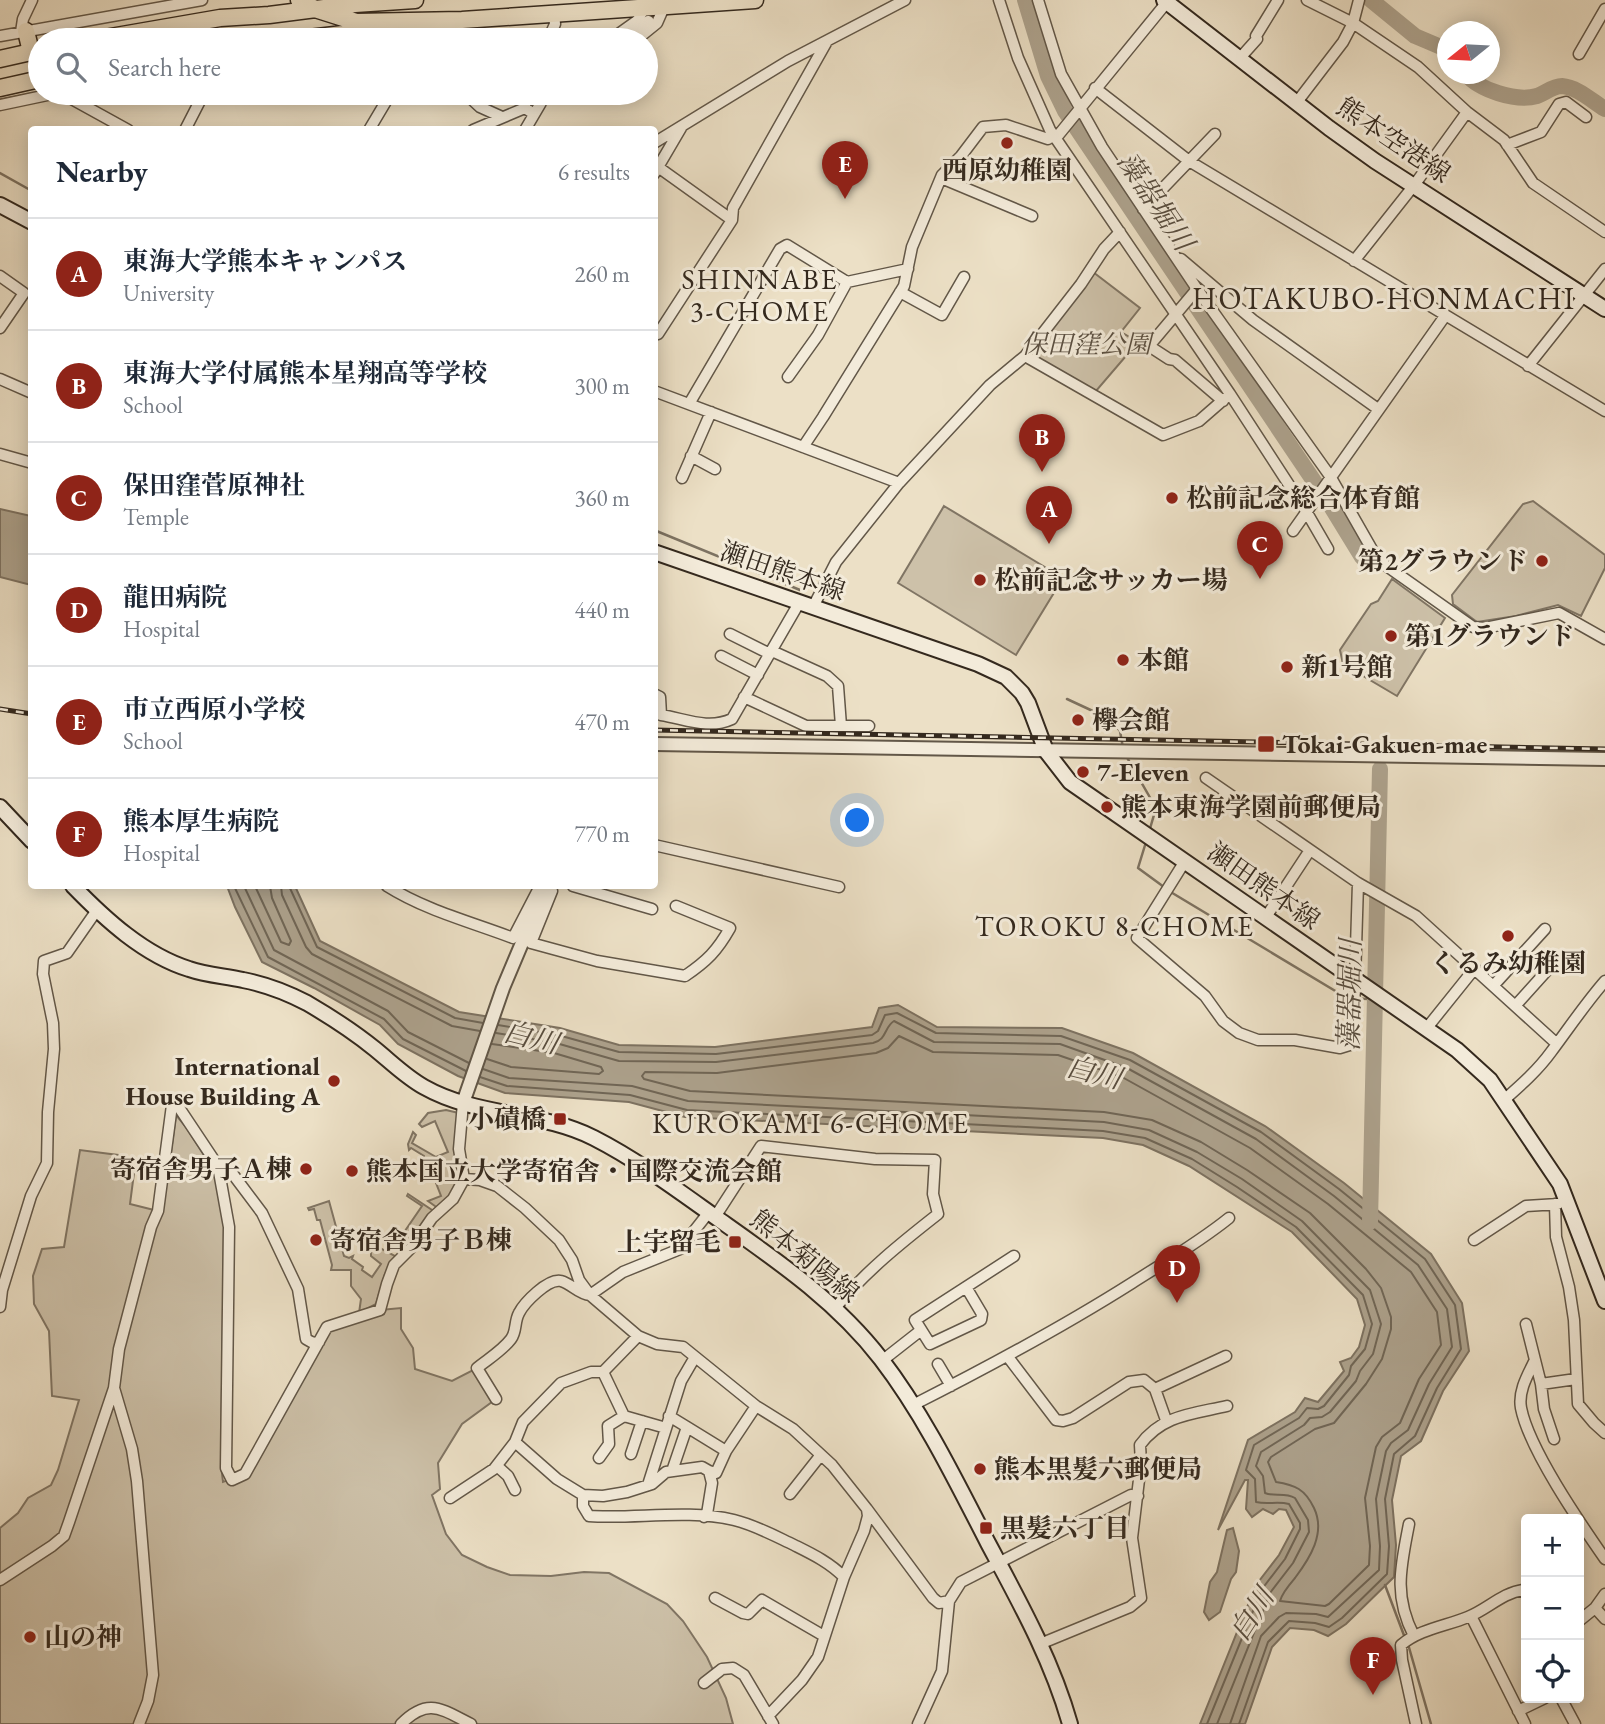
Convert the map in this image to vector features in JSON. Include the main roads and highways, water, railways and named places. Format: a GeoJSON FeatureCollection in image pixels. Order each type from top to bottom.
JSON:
{"type":"FeatureCollection","features":[{"type":"Feature","properties":{"kind":"highway"},"geometry":{"type":"LineString","coordinates":[[230,17],[254,6],[259,0]]}},
{"type":"Feature","properties":{"kind":"highway"},"geometry":{"type":"LineString","coordinates":[[164,28],[307,5],[415,0]]}},
{"type":"Feature","properties":{"kind":"highway"},"geometry":{"type":"LineString","coordinates":[[307,5],[356,22],[462,20],[554,14],[646,15],[664,7],[755,0]]}},
{"type":"Feature","properties":{"kind":"highway"},"geometry":{"type":"LineString","coordinates":[[303,28],[307,20],[307,5]]}},
{"type":"Feature","properties":{"kind":"highway"},"geometry":{"type":"LineString","coordinates":[[406,28],[462,20]]}},
{"type":"Feature","properties":{"kind":"highway"},"geometry":{"type":"LineString","coordinates":[[24,31],[28,38]]}},
{"type":"Feature","properties":{"kind":"highway"},"geometry":{"type":"LineString","coordinates":[[0,59],[28,53]]}},
{"type":"Feature","properties":{"kind":"highway"},"geometry":{"type":"LineString","coordinates":[[0,88],[28,82]]}},
{"type":"Feature","properties":{"kind":"main road","name":"熊本空港線"},"geometry":{"type":"LineString","coordinates":[[1165,1],[1366,155],[1415,184],[1605,309]]}},
{"type":"Feature","properties":{"kind":"main road"},"geometry":{"type":"LineString","coordinates":[[0,205],[28,220]]}},
{"type":"Feature","properties":{"kind":"main road","name":"瀬田熊本線"},"geometry":{"type":"LineString","coordinates":[[658,553],[978,664],[1006,677],[1028,704],[1046,751],[1070,782],[1476,1065],[1490,1080],[1560,1184],[1561,1204],[1605,1301]]}},
{"type":"Feature","properties":{"kind":"main road"},"geometry":{"type":"LineString","coordinates":[[0,807],[28,837]]}},
{"type":"Feature","properties":{"kind":"main road","name":"熊本菊陽線"},"geometry":{"type":"LineString","coordinates":[[76,889],[97,910],[166,960],[191,970],[264,985],[304,1002],[345,1026],[422,1086],[451,1100],[558,1124],[617,1150],[811,1286],[883,1360],[913,1405],[999,1562],[1040,1644],[1056,1679],[1070,1724]]}},
{"type":"Feature","properties":{"kind":"water"},"geometry":{"type":"Polygon","coordinates":[[[0,509],[28,515],[28,584],[0,577],[0,509]]]}},
{"type":"Feature","properties":{"kind":"water","name":"白川"},"geometry":{"type":"Polygon","coordinates":[[[228,889],[296,889],[320,941],[459,1012],[560,1028],[619,1045],[715,1047],[872,1027],[879,1008],[898,1005],[937,1027],[1062,1028],[1133,1053],[1265,1126],[1344,1183],[1431,1254],[1462,1303],[1469,1351],[1443,1391],[1421,1441],[1401,1456],[1392,1500],[1396,1545],[1394,1577],[1346,1624],[1328,1636],[1314,1630],[1290,1628],[1272,1647],[1245,1724],[1200,1724],[1256,1585],[1279,1555],[1294,1527],[1286,1510],[1279,1509],[1273,1514],[1263,1509],[1252,1517],[1246,1509],[1248,1480],[1245,1480],[1218,1530],[1248,1440],[1295,1412],[1305,1398],[1318,1402],[1344,1371],[1340,1362],[1351,1358],[1359,1347],[1365,1325],[1357,1299],[1292,1232],[1189,1166],[1143,1145],[1103,1138],[685,1117],[629,1102],[505,1093],[458,1076],[398,1044],[380,1025],[262,962],[228,889]]]}},
{"type":"Feature","properties":{"kind":"water"},"geometry":{"type":"Polygon","coordinates":[[[1233,1528],[1239,1551],[1236,1572],[1220,1612],[1209,1620],[1204,1612],[1210,1582],[1217,1572],[1227,1530],[1233,1528]]]}},
{"type":"Feature","properties":{"kind":"waterway","name":"藻器堀川"},"geometry":{"type":"LineString","coordinates":[[1025,0],[1048,76],[1065,111],[1332,508],[1362,557]]}},
{"type":"Feature","properties":{"kind":"waterway"},"geometry":{"type":"LineString","coordinates":[[1371,0],[1415,36],[1437,45]]}},
{"type":"Feature","properties":{"kind":"waterway"},"geometry":{"type":"LineString","coordinates":[[1478,84],[1498,93],[1519,97],[1537,96],[1559,86],[1568,87],[1605,109]]}},
{"type":"Feature","properties":{"kind":"waterway"},"geometry":{"type":"LineString","coordinates":[[0,173],[28,189]]}},
{"type":"Feature","properties":{"kind":"waterway"},"geometry":{"type":"LineString","coordinates":[[658,532],[800,590]]}},
{"type":"Feature","properties":{"kind":"waterway"},"geometry":{"type":"LineString","coordinates":[[1067,699],[1110,719],[1120,731],[1123,748]]}},
{"type":"Feature","properties":{"kind":"waterway"},"geometry":{"type":"LineString","coordinates":[[1125,754],[1156,808],[1149,832]]}},
{"type":"Feature","properties":{"kind":"waterway","name":"藻器堀川"},"geometry":{"type":"LineString","coordinates":[[1370,1222],[1380,769]]}},
{"type":"Feature","properties":{"kind":"waterway"},"geometry":{"type":"LineString","coordinates":[[1146,842],[1138,868],[1164,887]]}},
{"type":"Feature","properties":{"kind":"waterway"},"geometry":{"type":"LineString","coordinates":[[1169,891],[1347,998],[1368,999]]}},
{"type":"Feature","properties":{"kind":"waterway"},"geometry":{"type":"LineString","coordinates":[[1385,1585],[1405,1638]]}},
{"type":"Feature","properties":{"kind":"waterway"},"geometry":{"type":"LineString","coordinates":[[1408,1644],[1431,1724]]}},
{"type":"Feature","properties":{"kind":"railway"},"geometry":{"type":"LineString","coordinates":[[0,709],[28,713]]}},
{"type":"Feature","properties":{"kind":"railway"},"geometry":{"type":"LineString","coordinates":[[658,730],[1605,749]]}},
{"type":"Feature","properties":{"kind":"place","name":"西原幼稚園"},"geometry":{"type":"Point","coordinates":[1007,143]}},
{"type":"Feature","properties":{"kind":"place","name":"市立西原小学校"},"geometry":{"type":"Point","coordinates":[845,199]}},
{"type":"Feature","properties":{"kind":"place","name":"東海大学付属熊本星翔高等学校"},"geometry":{"type":"Point","coordinates":[1042,472]}},
{"type":"Feature","properties":{"kind":"place","name":"松前記念総合体育館"},"geometry":{"type":"Point","coordinates":[1172,498]}},
{"type":"Feature","properties":{"kind":"place","name":"東海大学熊本キャンパス"},"geometry":{"type":"Point","coordinates":[1049,544]}},
{"type":"Feature","properties":{"kind":"place","name":"第2グラウンド"},"geometry":{"type":"Point","coordinates":[1542,561]}},
{"type":"Feature","properties":{"kind":"place","name":"保田窪菅原神社"},"geometry":{"type":"Point","coordinates":[1260,579]}},
{"type":"Feature","properties":{"kind":"place","name":"松前記念サッカー場"},"geometry":{"type":"Point","coordinates":[980,580]}},
{"type":"Feature","properties":{"kind":"place","name":"第1グラウンド"},"geometry":{"type":"Point","coordinates":[1391,636]}},
{"type":"Feature","properties":{"kind":"place","name":"本館"},"geometry":{"type":"Point","coordinates":[1123,660]}},
{"type":"Feature","properties":{"kind":"place","name":"新1号館"},"geometry":{"type":"Point","coordinates":[1287,667]}},
{"type":"Feature","properties":{"kind":"place","name":"欅会館"},"geometry":{"type":"Point","coordinates":[1078,720]}},
{"type":"Feature","properties":{"kind":"place","name":"Tōkai-Gakuen-mae"},"geometry":{"type":"Point","coordinates":[1266,744]}},
{"type":"Feature","properties":{"kind":"place","name":"7-Eleven"},"geometry":{"type":"Point","coordinates":[1083,772]}},
{"type":"Feature","properties":{"kind":"place","name":"熊本東海学園前郵便局"},"geometry":{"type":"Point","coordinates":[1107,807]}},
{"type":"Feature","properties":{"kind":"place","name":"くるみ幼稚園"},"geometry":{"type":"Point","coordinates":[1508,936]}},
{"type":"Feature","properties":{"kind":"place","name":"International House Building A"},"geometry":{"type":"Point","coordinates":[334,1081]}},
{"type":"Feature","properties":{"kind":"place","name":"小磧橋"},"geometry":{"type":"Point","coordinates":[560,1119]}},
{"type":"Feature","properties":{"kind":"place","name":"寄宿舎男子Ａ棟"},"geometry":{"type":"Point","coordinates":[306,1169]}},
{"type":"Feature","properties":{"kind":"place","name":"熊本国立大学寄宿舎・国際交流会館"},"geometry":{"type":"Point","coordinates":[352,1171]}},
{"type":"Feature","properties":{"kind":"place","name":"寄宿舎男子Ｂ棟"},"geometry":{"type":"Point","coordinates":[316,1240]}},
{"type":"Feature","properties":{"kind":"place","name":"上宇留毛"},"geometry":{"type":"Point","coordinates":[735,1242]}},
{"type":"Feature","properties":{"kind":"place","name":"龍田病院"},"geometry":{"type":"Point","coordinates":[1177,1303]}},
{"type":"Feature","properties":{"kind":"place","name":"熊本黒髪六郵便局"},"geometry":{"type":"Point","coordinates":[980,1469]}},
{"type":"Feature","properties":{"kind":"place","name":"黒髪六丁目"},"geometry":{"type":"Point","coordinates":[986,1528]}},
{"type":"Feature","properties":{"kind":"place","name":"山の神"},"geometry":{"type":"Point","coordinates":[30,1637]}},
{"type":"Feature","properties":{"kind":"place","name":"熊本厚生病院"},"geometry":{"type":"Point","coordinates":[1373,1695]}},
{"type":"Feature","properties":{"kind":"district","name":"SHINNABE 3-CHOME"},"geometry":{"type":"Point","coordinates":[760,295]}},
{"type":"Feature","properties":{"kind":"district","name":"HOTAKUBO-HONMACHI"},"geometry":{"type":"Point","coordinates":[1384,299]}},
{"type":"Feature","properties":{"kind":"district","name":"TOROKU 8-CHOME"},"geometry":{"type":"Point","coordinates":[1115,926]}},
{"type":"Feature","properties":{"kind":"district","name":"KUROKAMI 6-CHOME"},"geometry":{"type":"Point","coordinates":[811,1123]}},
{"type":"Feature","properties":{"kind":"park label","name":"保田窪公園"},"geometry":{"type":"Point","coordinates":[1086,344]}}]}
